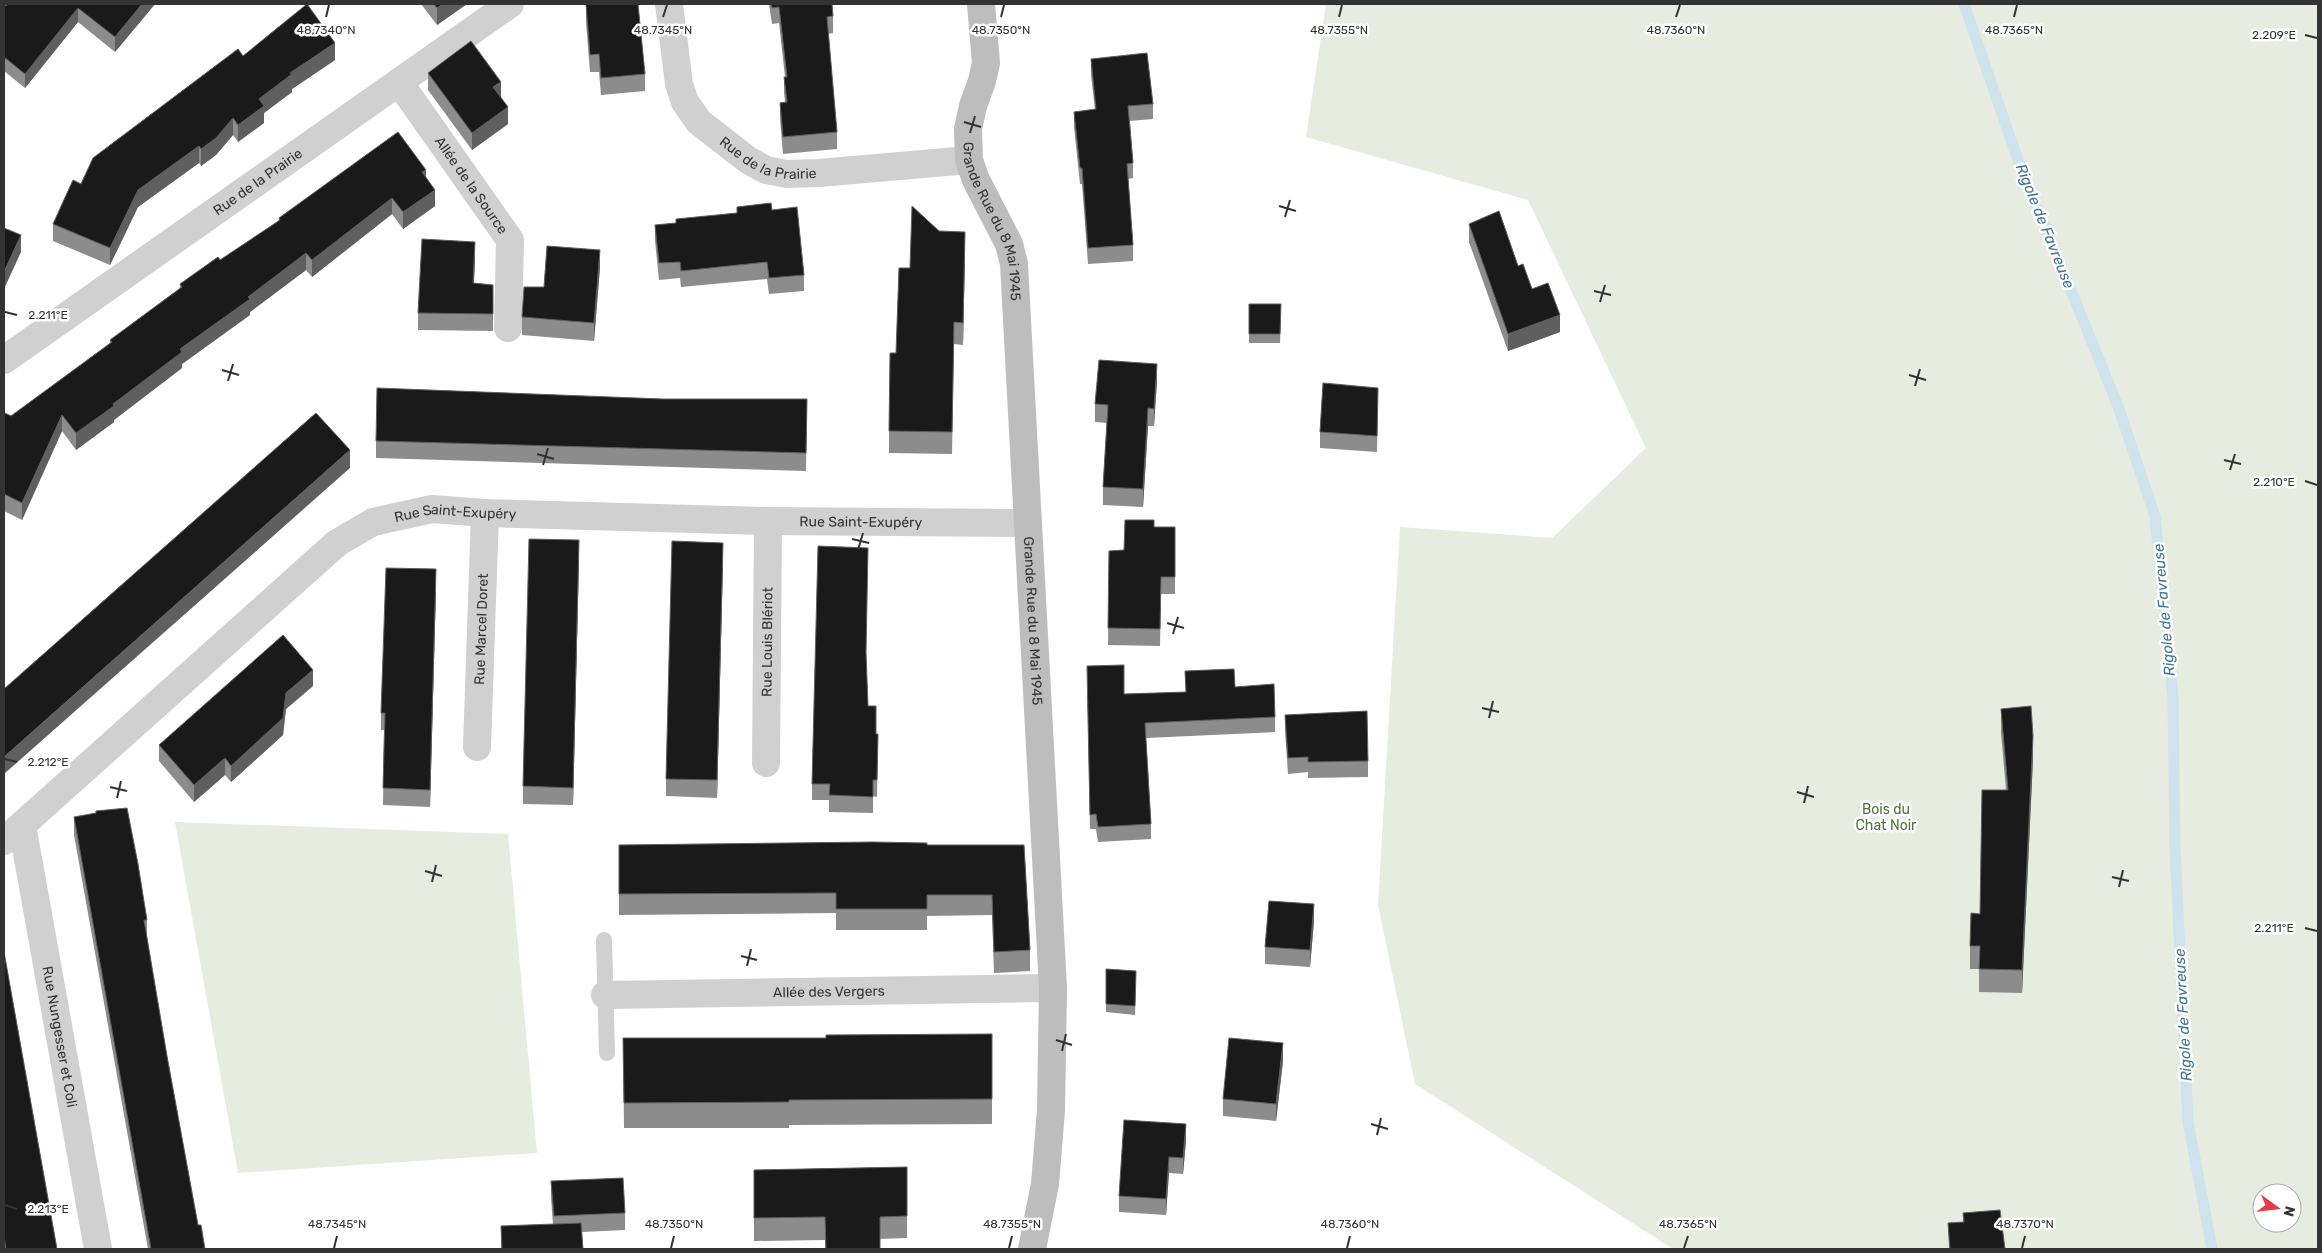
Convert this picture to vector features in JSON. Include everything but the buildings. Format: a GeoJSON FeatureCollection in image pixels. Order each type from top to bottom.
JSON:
{"type":"FeatureCollection","features":[{"type":"Feature","properties":{"kind":"main road","name":"Grande Rue du 8 Mai 1945"},"geometry":{"type":"LineString","coordinates":[[981,4],[986,63],[968,130],[969,160],[976,180],[1009,244],[1014,264],[1053,988],[1052,1110],[1045,1184],[1032,1249]]}},
{"type":"Feature","properties":{"kind":"street","name":"Rue de la Prairie"},"geometry":{"type":"LineString","coordinates":[[4,360],[510,4]]}},
{"type":"Feature","properties":{"kind":"street","name":"Rue de la Prairie"},"geometry":{"type":"LineString","coordinates":[[669,4],[679,84],[685,102],[699,122],[748,160],[766,170],[787,174],[819,173],[969,160]]}},
{"type":"Feature","properties":{"kind":"street","name":"Allée de la Source"},"geometry":{"type":"LineString","coordinates":[[399,82],[510,240],[508,328]]}},
{"type":"Feature","properties":{"kind":"street","name":"Rue Saint-Exupéry"},"geometry":{"type":"LineString","coordinates":[[13,833],[337,543],[373,522],[432,508],[485,513],[768,521],[1028,523]]}},
{"type":"Feature","properties":{"kind":"street","name":"Rue Marcel Doret"},"geometry":{"type":"LineString","coordinates":[[477,747],[485,513]]}},
{"type":"Feature","properties":{"kind":"street","name":"Rue Louis Blériot"},"geometry":{"type":"LineString","coordinates":[[766,763],[768,521]]}},
{"type":"Feature","properties":{"kind":"street","name":"Rue Nungesser et Coli"},"geometry":{"type":"LineString","coordinates":[[13,833],[98,1249]]}},
{"type":"Feature","properties":{"kind":"street","name":"Allée des Vergers"},"geometry":{"type":"LineString","coordinates":[[605,995],[1053,988]]}},
{"type":"Feature","properties":{"kind":"lane"},"geometry":{"type":"LineString","coordinates":[[604,940],[607,1053]]}},
{"type":"Feature","properties":{"kind":"green space","name":"Bois du Chat Noir"},"geometry":{"type":"Polygon","coordinates":[[[1326,4],[2318,4],[2318,1249],[1673,1249],[1415,1084],[1378,905],[1400,527],[1552,538],[1646,448],[1528,200],[1306,137],[1326,4]]]}},
{"type":"Feature","properties":{"kind":"green space"},"geometry":{"type":"Polygon","coordinates":[[[175,822],[508,834],[537,1153],[238,1173],[175,822]]]}},
{"type":"Feature","properties":{"kind":"waterway","name":"Rigole de Favreuse"},"geometry":{"type":"LineString","coordinates":[[1964,4],[2019,163],[2118,406],[2155,516],[2173,696],[2175,848],[2188,1122],[2212,1249]]}}]}
